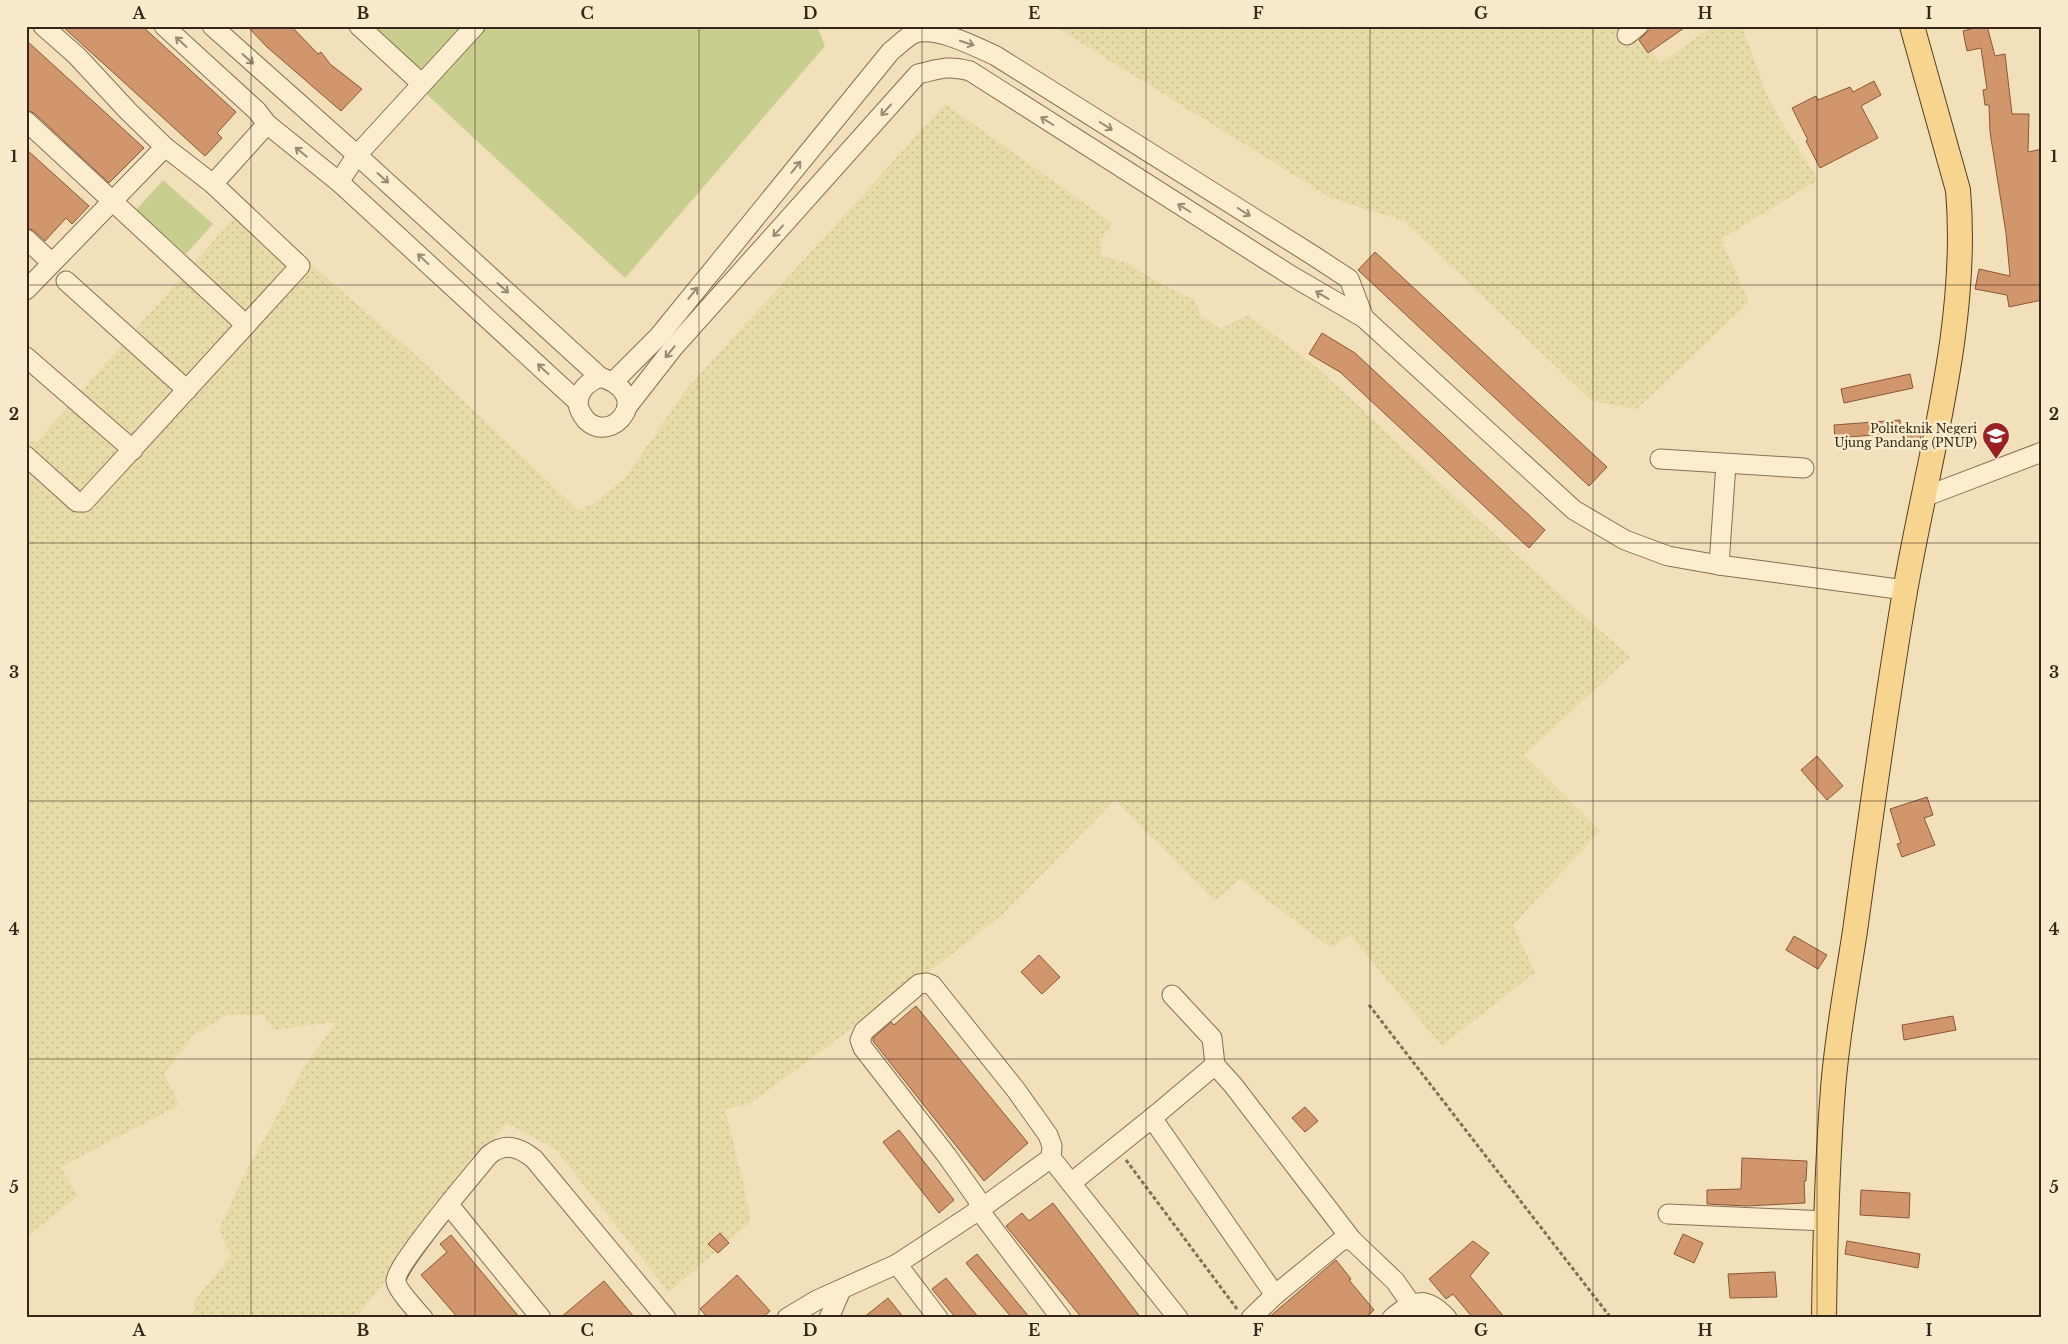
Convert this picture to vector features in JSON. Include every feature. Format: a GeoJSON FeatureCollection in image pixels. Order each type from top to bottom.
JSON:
{"type":"FeatureCollection","features":[{"type":"Feature","properties":{"kind":"main road"},"geometry":{"type":"LineString","coordinates":[[1824,1318],[1826,1221],[1833,1088],[1883,725],[1905,590],[1944,391],[1954,324],[1959,260],[1960,213],[1958,190],[1916,27]]}},
{"type":"Feature","properties":{"kind":"street"},"geometry":{"type":"LineString","coordinates":[[26,456],[77,502],[84,502],[300,266],[213,184],[165,147],[128,112],[77,56],[44,26]]}},
{"type":"Feature","properties":{"kind":"street"},"geometry":{"type":"LineString","coordinates":[[164,26],[262,118],[339,182],[578,402]]}},
{"type":"Feature","properties":{"kind":"street"},"geometry":{"type":"LineString","coordinates":[[212,26],[607,379],[625,392],[627,407]]}},
{"type":"Feature","properties":{"kind":"street"},"geometry":{"type":"LineString","coordinates":[[359,26],[422,84]]}},
{"type":"Feature","properties":{"kind":"street"},"geometry":{"type":"LineString","coordinates":[[339,182],[357,155],[422,84],[469,28]]}},
{"type":"Feature","properties":{"kind":"street"},"geometry":{"type":"LineString","coordinates":[[1364,318],[1349,279],[1314,256],[996,56],[972,44],[936,32],[914,34],[891,52],[659,336],[607,379],[586,385],[581,391],[578,402],[585,419],[598,427],[614,425],[673,348],[918,74],[946,67],[970,71],[1290,275],[1364,318],[1574,510],[1625,540],[1668,556],[1719,565],[1905,590]]}},
{"type":"Feature","properties":{"kind":"street"},"geometry":{"type":"LineString","coordinates":[[213,184],[262,118],[277,85]]}},
{"type":"Feature","properties":{"kind":"street"},"geometry":{"type":"LineString","coordinates":[[26,121],[246,324]]}},
{"type":"Feature","properties":{"kind":"street"},"geometry":{"type":"LineString","coordinates":[[26,290],[165,147]]}},
{"type":"Feature","properties":{"kind":"street"},"geometry":{"type":"LineString","coordinates":[[26,239],[52,263]]}},
{"type":"Feature","properties":{"kind":"street"},"geometry":{"type":"LineString","coordinates":[[66,281],[187,390]]}},
{"type":"Feature","properties":{"kind":"street"},"geometry":{"type":"LineString","coordinates":[[26,357],[132,450]]}},
{"type":"Feature","properties":{"kind":"street"},"geometry":{"type":"LineString","coordinates":[[1924,497],[2042,452]]}},
{"type":"Feature","properties":{"kind":"street"},"geometry":{"type":"LineString","coordinates":[[1660,459],[1804,468]]}},
{"type":"Feature","properties":{"kind":"street"},"geometry":{"type":"LineString","coordinates":[[1719,565],[1726,464]]}},
{"type":"Feature","properties":{"kind":"street"},"geometry":{"type":"LineString","coordinates":[[1061,1318],[979,1210],[978,1200],[947,1156],[863,1048],[860,1040],[864,1031],[920,984],[927,982],[932,985],[1016,1090],[1048,1135],[1052,1146],[1051,1158],[1178,1318]]}},
{"type":"Feature","properties":{"kind":"street"},"geometry":{"type":"LineString","coordinates":[[1172,995],[1212,1038],[1215,1065],[1233,1085],[1352,1240],[1395,1281],[1416,1311]]}},
{"type":"Feature","properties":{"kind":"street"},"geometry":{"type":"LineString","coordinates":[[1071,1183],[1215,1065]]}},
{"type":"Feature","properties":{"kind":"street"},"geometry":{"type":"LineString","coordinates":[[1152,1118],[1276,1295]]}},
{"type":"Feature","properties":{"kind":"street"},"geometry":{"type":"LineString","coordinates":[[423,1318],[396,1281],[398,1274],[418,1243],[489,1155],[496,1149],[508,1146],[524,1150],[550,1176],[666,1318]]}},
{"type":"Feature","properties":{"kind":"street"},"geometry":{"type":"LineString","coordinates":[[787,1318],[800,1309],[897,1264],[979,1210],[1051,1158]]}},
{"type":"Feature","properties":{"kind":"street"},"geometry":{"type":"LineString","coordinates":[[450,1204],[541,1318]]}},
{"type":"Feature","properties":{"kind":"street"},"geometry":{"type":"LineString","coordinates":[[1668,1214],[1826,1221]]}},
{"type":"Feature","properties":{"kind":"street"},"geometry":{"type":"LineString","coordinates":[[1245,1314],[1276,1295],[1342,1240],[1352,1240]]}},
{"type":"Feature","properties":{"kind":"street"},"geometry":{"type":"LineString","coordinates":[[897,1264],[938,1318]]}},
{"type":"Feature","properties":{"kind":"street"},"geometry":{"type":"LineString","coordinates":[[829,1318],[841,1290]]}},
{"type":"Feature","properties":{"kind":"street"},"geometry":{"type":"LineString","coordinates":[[1392,1318],[1416,1311],[1424,1302],[1432,1304],[1447,1318]]}},
{"type":"Feature","properties":{"kind":"path"},"geometry":{"type":"LineString","coordinates":[[1370,1004],[1611,1318]]}},
{"type":"Feature","properties":{"kind":"path"},"geometry":{"type":"LineString","coordinates":[[1116,1147],[1245,1314]]}},
{"type":"Feature","properties":{"kind":"shaded area"},"geometry":{"type":"Polygon","coordinates":[[[1054,26],[1627,26],[1661,63],[1713,26],[1742,26],[1767,95],[1779,118],[1818,180],[1721,239],[1749,302],[1637,409],[1592,401],[1404,221],[1331,198],[1054,26]]]}},
{"type":"Feature","properties":{"kind":"shaded area"},"geometry":{"type":"Polygon","coordinates":[[[945,104],[1112,223],[1101,240],[1101,256],[1127,263],[1152,279],[1194,300],[1201,315],[1220,329],[1248,315],[1319,369],[1533,570],[1630,657],[1524,755],[1600,831],[1513,925],[1535,972],[1442,1046],[1350,935],[1331,948],[1240,879],[1215,901],[1115,800],[1004,913],[934,968],[748,1105],[725,1109],[744,1186],[750,1222],[669,1292],[555,1149],[507,1123],[356,1318],[193,1318],[194,1302],[231,1255],[219,1229],[246,1171],[304,1068],[336,1022],[274,1030],[264,1015],[227,1015],[194,1035],[164,1073],[179,1105],[61,1167],[78,1196],[26,1237],[26,441],[37,442],[246,204],[339,289],[410,350],[578,510],[593,504],[626,477],[685,391],[945,104]]]}},
{"type":"Feature","properties":{"kind":"green space"},"geometry":{"type":"Polygon","coordinates":[[[353,26],[817,26],[825,46],[625,278],[353,26]]]}},
{"type":"Feature","properties":{"kind":"green space"},"geometry":{"type":"Polygon","coordinates":[[[163,180],[213,224],[186,254],[136,210],[163,180]]]}},
{"type":"Feature","properties":{"kind":"building"},"geometry":{"type":"Polygon","coordinates":[[[62,26],[142,26],[236,112],[217,133],[222,138],[205,156],[62,26]]]}},
{"type":"Feature","properties":{"kind":"building"},"geometry":{"type":"Polygon","coordinates":[[[247,26],[291,26],[318,54],[321,52],[330,64],[362,89],[341,111],[267,47],[247,26]]]}},
{"type":"Feature","properties":{"kind":"building"},"geometry":{"type":"Polygon","coordinates":[[[1653,26],[1687,26],[1648,53],[1639,40],[1653,26]]]}},
{"type":"Feature","properties":{"kind":"building"},"geometry":{"type":"Polygon","coordinates":[[[1987,26],[1995,56],[2005,54],[2012,114],[2029,114],[2028,152],[2042,149],[2042,300],[2009,307],[2007,295],[1975,289],[1979,269],[2010,276],[2006,233],[1990,132],[1989,105],[1985,105],[1983,90],[1987,89],[1981,48],[1967,51],[1963,31],[1987,26]]]}},
{"type":"Feature","properties":{"kind":"building"},"geometry":{"type":"Polygon","coordinates":[[[26,40],[144,148],[109,183],[34,113],[26,110],[26,40]]]}},
{"type":"Feature","properties":{"kind":"building"},"geometry":{"type":"Polygon","coordinates":[[[1874,81],[1881,95],[1861,106],[1878,138],[1820,168],[1792,108],[1816,96],[1818,100],[1850,87],[1853,92],[1874,81]]]}},
{"type":"Feature","properties":{"kind":"building"},"geometry":{"type":"Polygon","coordinates":[[[26,149],[89,206],[72,224],[66,218],[45,241],[33,230],[26,228],[26,149]]]}},
{"type":"Feature","properties":{"kind":"building"},"geometry":{"type":"Polygon","coordinates":[[[1375,252],[1607,467],[1589,486],[1358,270],[1375,252]]]}},
{"type":"Feature","properties":{"kind":"building"},"geometry":{"type":"Polygon","coordinates":[[[1322,333],[1355,353],[1545,530],[1529,548],[1340,372],[1309,354],[1322,333]]]}},
{"type":"Feature","properties":{"kind":"building"},"geometry":{"type":"Polygon","coordinates":[[[1910,374],[1913,388],[1844,403],[1841,389],[1910,374]]]}},
{"type":"Feature","properties":{"kind":"building"},"geometry":{"type":"Polygon","coordinates":[[[1900,420],[1901,433],[1835,438],[1834,425],[1900,420]]]}},
{"type":"Feature","properties":{"kind":"building"},"geometry":{"type":"Polygon","coordinates":[[[1921,433],[1920,447],[1906,448],[1905,434],[1921,433]]]}},
{"type":"Feature","properties":{"kind":"building"},"geometry":{"type":"Polygon","coordinates":[[[1817,756],[1843,786],[1827,800],[1801,770],[1817,756]]]}},
{"type":"Feature","properties":{"kind":"building"},"geometry":{"type":"Polygon","coordinates":[[[1927,797],[1933,815],[1924,818],[1935,845],[1902,857],[1897,844],[1901,843],[1890,809],[1927,797]]]}},
{"type":"Feature","properties":{"kind":"building"},"geometry":{"type":"Polygon","coordinates":[[[1794,936],[1827,955],[1818,969],[1786,950],[1794,936]]]}},
{"type":"Feature","properties":{"kind":"building"},"geometry":{"type":"Polygon","coordinates":[[[1039,955],[1060,977],[1042,994],[1021,972],[1039,955]]]}},
{"type":"Feature","properties":{"kind":"building"},"geometry":{"type":"Polygon","coordinates":[[[916,1006],[1028,1143],[984,1181],[873,1041],[873,1038],[891,1022],[894,1025],[916,1006]]]}},
{"type":"Feature","properties":{"kind":"building"},"geometry":{"type":"Polygon","coordinates":[[[1953,1016],[1956,1030],[1904,1040],[1902,1025],[1953,1016]]]}},
{"type":"Feature","properties":{"kind":"building"},"geometry":{"type":"Polygon","coordinates":[[[1305,1107],[1318,1121],[1305,1132],[1292,1118],[1305,1107]]]}},
{"type":"Feature","properties":{"kind":"building"},"geometry":{"type":"Polygon","coordinates":[[[899,1130],[954,1200],[939,1213],[883,1142],[899,1130]]]}},
{"type":"Feature","properties":{"kind":"building"},"geometry":{"type":"Polygon","coordinates":[[[1742,1158],[1807,1161],[1806,1181],[1804,1181],[1805,1203],[1746,1206],[1707,1204],[1707,1190],[1741,1189],[1742,1158]]]}},
{"type":"Feature","properties":{"kind":"building"},"geometry":{"type":"Polygon","coordinates":[[[1861,1190],[1910,1193],[1909,1218],[1860,1215],[1861,1190]]]}},
{"type":"Feature","properties":{"kind":"building"},"geometry":{"type":"Polygon","coordinates":[[[1053,1203],[1141,1318],[1082,1318],[1006,1226],[1022,1213],[1029,1221],[1053,1203]]]}},
{"type":"Feature","properties":{"kind":"building"},"geometry":{"type":"Polygon","coordinates":[[[720,1233],[729,1243],[718,1253],[708,1244],[720,1233]]]}},
{"type":"Feature","properties":{"kind":"building"},"geometry":{"type":"Polygon","coordinates":[[[1683,1234],[1703,1243],[1694,1263],[1674,1254],[1683,1234]]]}},
{"type":"Feature","properties":{"kind":"building"},"geometry":{"type":"Polygon","coordinates":[[[451,1235],[520,1318],[458,1318],[421,1275],[447,1252],[440,1244],[451,1235]]]}},
{"type":"Feature","properties":{"kind":"building"},"geometry":{"type":"Polygon","coordinates":[[[1473,1241],[1489,1253],[1470,1276],[1505,1318],[1473,1318],[1453,1294],[1446,1299],[1429,1279],[1473,1241]]]}},
{"type":"Feature","properties":{"kind":"building"},"geometry":{"type":"Polygon","coordinates":[[[1847,1241],[1920,1254],[1918,1268],[1845,1254],[1847,1241]]]}},
{"type":"Feature","properties":{"kind":"building"},"geometry":{"type":"Polygon","coordinates":[[[977,1254],[1030,1318],[1012,1318],[966,1263],[977,1254]]]}},
{"type":"Feature","properties":{"kind":"building"},"geometry":{"type":"Polygon","coordinates":[[[1336,1260],[1351,1279],[1349,1280],[1374,1310],[1365,1318],[1268,1318],[1336,1260]]]}},
{"type":"Feature","properties":{"kind":"building"},"geometry":{"type":"Polygon","coordinates":[[[1775,1272],[1777,1297],[1730,1298],[1728,1274],[1775,1272]]]}},
{"type":"Feature","properties":{"kind":"building"},"geometry":{"type":"Polygon","coordinates":[[[737,1275],[770,1311],[762,1318],[708,1318],[700,1309],[737,1275]]]}},
{"type":"Feature","properties":{"kind":"building"},"geometry":{"type":"Polygon","coordinates":[[[946,1278],[979,1318],[956,1318],[932,1289],[946,1278]]]}},
{"type":"Feature","properties":{"kind":"building"},"geometry":{"type":"Polygon","coordinates":[[[604,1281],[635,1318],[560,1318],[604,1281]]]}},
{"type":"Feature","properties":{"kind":"building"},"geometry":{"type":"Polygon","coordinates":[[[888,1298],[904,1318],[863,1318],[888,1298]]]}},
{"type":"Feature","properties":{"kind":"place","name":"Politeknik Negeri Ujung Pandang (PNUP)"},"geometry":{"type":"Point","coordinates":[1996,460]}}]}
